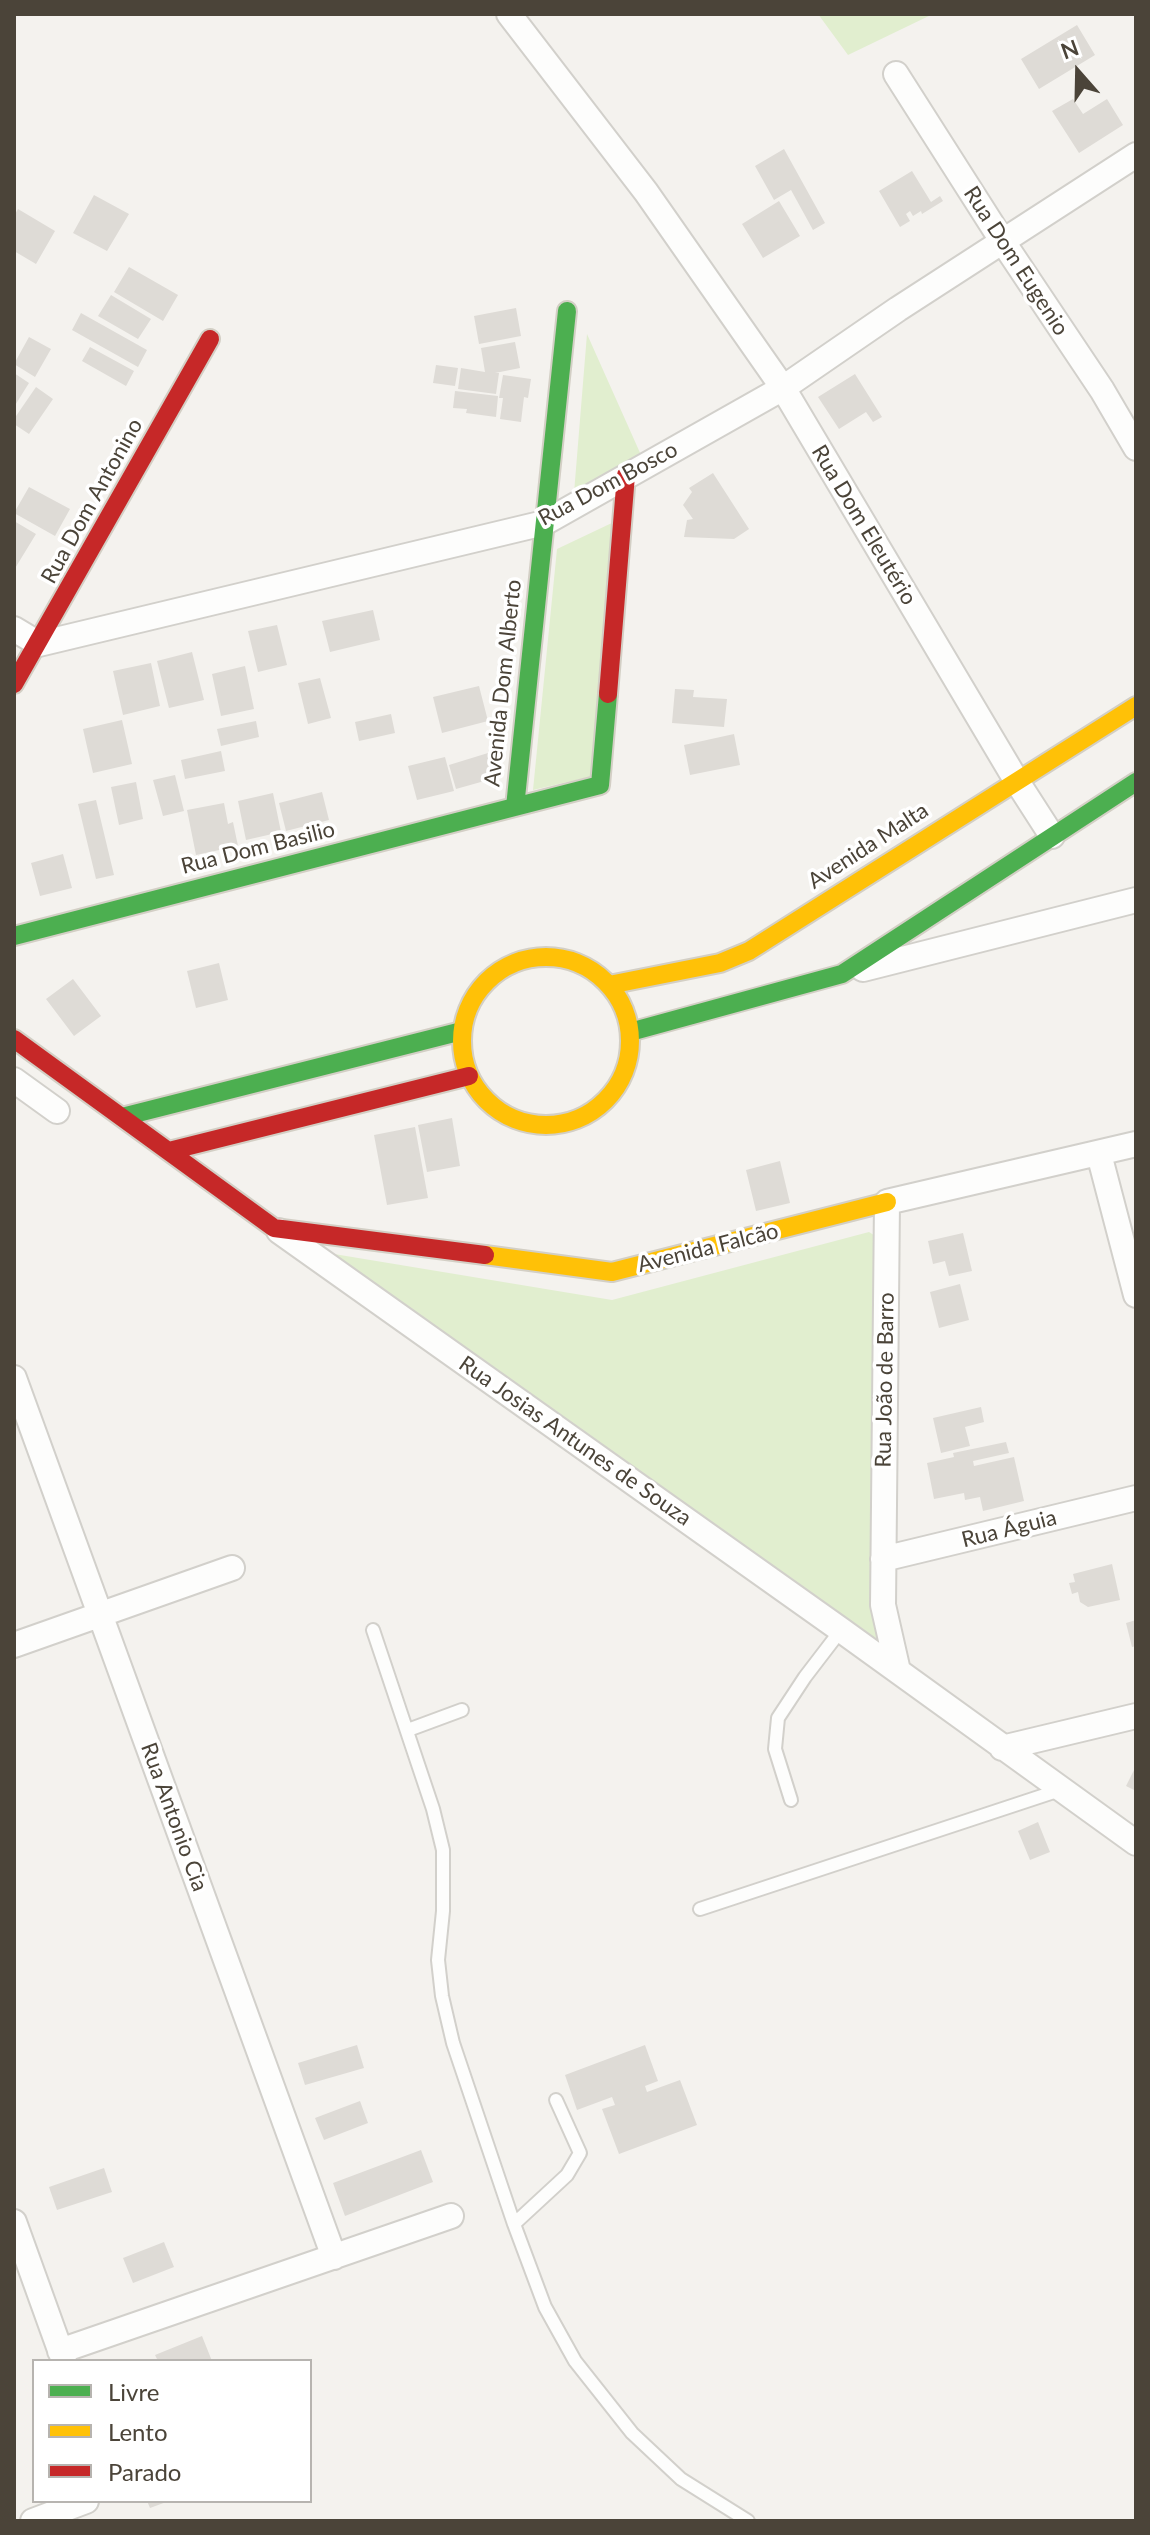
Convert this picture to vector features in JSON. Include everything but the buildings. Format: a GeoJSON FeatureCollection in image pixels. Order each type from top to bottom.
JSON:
{"type":"FeatureCollection","features":[{"type":"Feature","properties":{"kind":"street","name":"Rua Dom Eleutério"},"geometry":{"type":"LineString","coordinates":[[509,14],[646,192],[783,388],[1052,836]]}},
{"type":"Feature","properties":{"kind":"street","name":"Rua Dom Eugenio"},"geometry":{"type":"LineString","coordinates":[[896,74],[1102,390],[1136,448]]}},
{"type":"Feature","properties":{"kind":"street","name":"Rua Dom Bosco"},"geometry":{"type":"LineString","coordinates":[[39,644],[544,523],[783,388],[898,309],[1136,155]]}},
{"type":"Feature","properties":{"kind":"street","name":"Avenida Dom Alberto"},"geometry":{"type":"LineString","coordinates":[[567,311],[515,807],[600,785],[626,475]]}},
{"type":"Feature","properties":{"kind":"street","name":"Rua Dom Antonino"},"geometry":{"type":"LineString","coordinates":[[14,684],[210,339]]}},
{"type":"Feature","properties":{"kind":"street"},"geometry":{"type":"LineString","coordinates":[[14,629],[39,644]]}},
{"type":"Feature","properties":{"kind":"street","name":"Avenida Malta"},"geometry":{"type":"LineString","coordinates":[[609,985],[720,963],[749,951],[1136,706]]}},
{"type":"Feature","properties":{"kind":"street"},"geometry":{"type":"LineString","coordinates":[[842,974],[1136,782]]}},
{"type":"Feature","properties":{"kind":"street","name":"Rua Dom Basilio"},"geometry":{"type":"LineString","coordinates":[[14,936],[515,807]]}},
{"type":"Feature","properties":{"kind":"street"},"geometry":{"type":"LineString","coordinates":[[630,1032],[842,974],[1136,900]]}},
{"type":"Feature","properties":{"kind":"street"},"geometry":{"type":"LineString","coordinates":[[538,957],[565,959],[581,964],[609,985],[620,999],[630,1032],[630,1051],[618,1085],[599,1105],[576,1119],[550,1124],[522,1121],[491,1105],[469,1076],[462,1031],[474,998],[497,972],[538,957]]}},
{"type":"Feature","properties":{"kind":"street"},"geometry":{"type":"LineString","coordinates":[[122,1117],[462,1031]]}},
{"type":"Feature","properties":{"kind":"street","name":"Rua Josias Antunes de Souza"},"geometry":{"type":"LineString","coordinates":[[14,1039],[1136,1843]]}},
{"type":"Feature","properties":{"kind":"street"},"geometry":{"type":"LineString","coordinates":[[169,1151],[469,1076]]}},
{"type":"Feature","properties":{"kind":"street"},"geometry":{"type":"LineString","coordinates":[[14,1080],[57,1111]]}},
{"type":"Feature","properties":{"kind":"street","name":"Avenida Falcão"},"geometry":{"type":"LineString","coordinates":[[274,1228],[612,1272],[887,1202],[1136,1144]]}},
{"type":"Feature","properties":{"kind":"street"},"geometry":{"type":"LineString","coordinates":[[1099,1154],[1136,1295]]}},
{"type":"Feature","properties":{"kind":"street","name":"Rua João de Barro"},"geometry":{"type":"LineString","coordinates":[[887,1202],[883,1605],[898,1671]]}},
{"type":"Feature","properties":{"kind":"street","name":"Rua Antonio Cia"},"geometry":{"type":"LineString","coordinates":[[14,1378],[334,2257]]}},
{"type":"Feature","properties":{"kind":"street","name":"Rua Águia"},"geometry":{"type":"LineString","coordinates":[[883,1559],[1136,1498]]}},
{"type":"Feature","properties":{"kind":"street"},"geometry":{"type":"LineString","coordinates":[[14,1645],[232,1568]]}},
{"type":"Feature","properties":{"kind":"street"},"geometry":{"type":"LineString","coordinates":[[1002,1748],[1136,1716]]}},
{"type":"Feature","properties":{"kind":"street"},"geometry":{"type":"LineString","coordinates":[[14,2222],[62,2356],[451,2216]]}},
{"type":"Feature","properties":{"kind":"street"},"geometry":{"type":"LineString","coordinates":[[33,2521],[81,2503]]}},
{"type":"Feature","properties":{"kind":"lane"},"geometry":{"type":"LineString","coordinates":[[373,1630],[408,1730],[443,1850],[443,1911],[438,1960],[442,1996],[453,2043],[545,2307],[575,2361],[632,2433],[681,2479],[748,2521]]}},
{"type":"Feature","properties":{"kind":"lane"},"geometry":{"type":"LineString","coordinates":[[791,1800],[775,1749],[778,1718],[841,1630]]}},
{"type":"Feature","properties":{"kind":"lane"},"geometry":{"type":"LineString","coordinates":[[408,1730],[462,1710]]}},
{"type":"Feature","properties":{"kind":"lane"},"geometry":{"type":"LineString","coordinates":[[700,1909],[1060,1790]]}},
{"type":"Feature","properties":{"kind":"lane"},"geometry":{"type":"LineString","coordinates":[[514,2224],[567,2175],[580,2153],[556,2100]]}},
{"type":"Feature","properties":{"kind":"green space"},"geometry":{"type":"Polygon","coordinates":[[[818,14],[933,14],[848,55],[818,14]]]}},
{"type":"Feature","properties":{"kind":"green space"},"geometry":{"type":"Polygon","coordinates":[[[587,334],[641,455],[574,493],[587,334]]]}},
{"type":"Feature","properties":{"kind":"green space"},"geometry":{"type":"Polygon","coordinates":[[[616,521],[593,776],[533,790],[557,549],[616,521]]]}},
{"type":"Feature","properties":{"kind":"green space"},"geometry":{"type":"Polygon","coordinates":[[[869,1232],[877,1237],[879,1248],[872,1612],[880,1648],[328,1253],[612,1300],[869,1232]]]}},
{"type":"Feature","properties":{"kind":"traffic: fast"},"geometry":{"type":"LineString","coordinates":[[515,807],[567,311]]}},
{"type":"Feature","properties":{"kind":"traffic: fast"},"geometry":{"type":"LineString","coordinates":[[14,936],[600,785],[608,694]]}},
{"type":"Feature","properties":{"kind":"traffic: fast"},"geometry":{"type":"LineString","coordinates":[[630,1032],[842,974],[1136,782]]}},
{"type":"Feature","properties":{"kind":"traffic: fast"},"geometry":{"type":"LineString","coordinates":[[122,1117],[462,1031]]}},
{"type":"Feature","properties":{"kind":"traffic: slow"},"geometry":{"type":"LineString","coordinates":[[609,985],[720,963],[749,951],[1136,706]]}},
{"type":"Feature","properties":{"kind":"traffic: slow"},"geometry":{"type":"LineString","coordinates":[[546,957],[578,964],[593,971],[605,982],[616,994],[623,1009],[630,1041],[623,1073],[616,1088],[605,1100],[593,1111],[578,1118],[546,1125],[514,1118],[499,1111],[487,1100],[476,1088],[469,1073],[462,1041],[469,1009],[476,994],[487,982],[499,971],[514,964],[546,957]]}},
{"type":"Feature","properties":{"kind":"traffic: slow"},"geometry":{"type":"LineString","coordinates":[[485,1255],[612,1272],[887,1202]]}},
{"type":"Feature","properties":{"kind":"traffic: jam"},"geometry":{"type":"LineString","coordinates":[[14,684],[210,339]]}},
{"type":"Feature","properties":{"kind":"traffic: jam"},"geometry":{"type":"LineString","coordinates":[[608,694],[626,475]]}},
{"type":"Feature","properties":{"kind":"traffic: jam"},"geometry":{"type":"LineString","coordinates":[[14,1039],[274,1228],[485,1255]]}},
{"type":"Feature","properties":{"kind":"traffic: jam"},"geometry":{"type":"LineString","coordinates":[[169,1151],[469,1076]]}}]}
